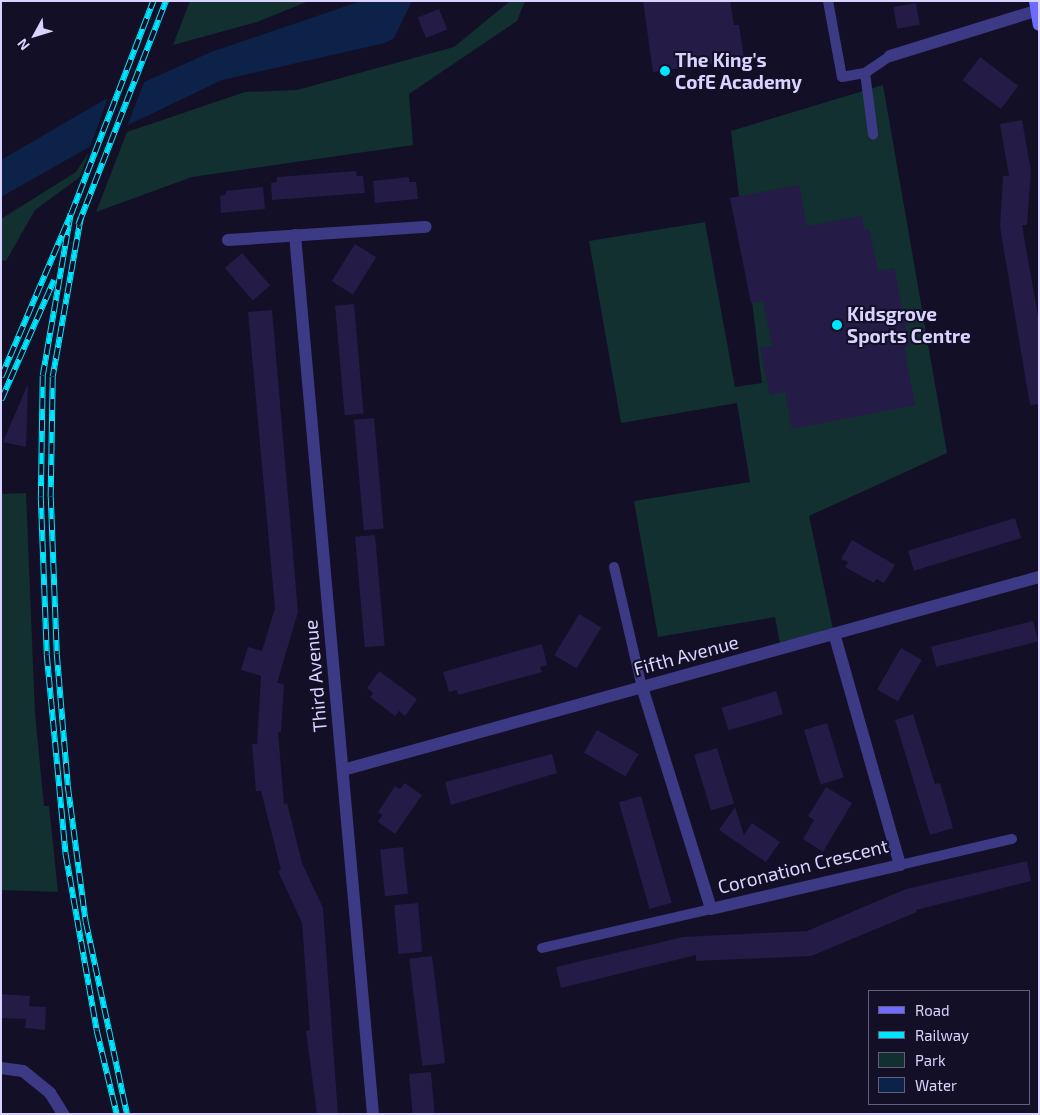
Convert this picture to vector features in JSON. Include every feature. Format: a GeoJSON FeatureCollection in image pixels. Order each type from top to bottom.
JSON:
{"type":"FeatureCollection","features":[{"type":"Feature","properties":{"kind":"main road"},"geometry":{"type":"LineString","coordinates":[[1037,7],[1039,25]]}},
{"type":"Feature","properties":{"kind":"street"},"geometry":{"type":"LineString","coordinates":[[890,56],[1037,7]]}},
{"type":"Feature","properties":{"kind":"street"},"geometry":{"type":"LineString","coordinates":[[228,240],[426,227]]}},
{"type":"Feature","properties":{"kind":"street","name":"Third Avenue"},"geometry":{"type":"LineString","coordinates":[[295,235],[373,1114]]}},
{"type":"Feature","properties":{"kind":"street","name":"Fifth Avenue"},"geometry":{"type":"LineString","coordinates":[[342,770],[1039,577]]}},
{"type":"Feature","properties":{"kind":"street","name":"Coronation Crescent"},"geometry":{"type":"LineString","coordinates":[[642,687],[711,909],[900,865],[834,634]]}},
{"type":"Feature","properties":{"kind":"street"},"geometry":{"type":"LineString","coordinates":[[1,1068],[24,1071],[50,1092],[63,1114]]}},
{"type":"Feature","properties":{"kind":"lane"},"geometry":{"type":"LineString","coordinates":[[828,1],[842,77],[865,73],[890,56]]}},
{"type":"Feature","properties":{"kind":"lane"},"geometry":{"type":"LineString","coordinates":[[865,73],[873,134]]}},
{"type":"Feature","properties":{"kind":"lane"},"geometry":{"type":"LineString","coordinates":[[614,567],[642,687]]}},
{"type":"Feature","properties":{"kind":"lane"},"geometry":{"type":"LineString","coordinates":[[900,865],[1012,839]]}},
{"type":"Feature","properties":{"kind":"lane"},"geometry":{"type":"LineString","coordinates":[[542,948],[711,909]]}},
{"type":"Feature","properties":{"kind":"green space"},"geometry":{"type":"Polygon","coordinates":[[[190,1],[309,1],[257,22],[173,45],[190,1]]]}},
{"type":"Feature","properties":{"kind":"green space"},"geometry":{"type":"Polygon","coordinates":[[[510,1],[525,1],[517,21],[409,94],[413,145],[192,177],[96,212],[127,132],[245,92],[297,90],[454,47],[510,1]]]}},
{"type":"Feature","properties":{"kind":"green space"},"geometry":{"type":"Polygon","coordinates":[[[883,85],[947,453],[809,516],[834,634],[781,649],[775,617],[658,637],[634,501],[750,482],[737,403],[621,423],[589,241],[705,222],[735,387],[762,383],[731,131],[883,85]]]}},
{"type":"Feature","properties":{"kind":"green space"},"geometry":{"type":"Polygon","coordinates":[[[89,152],[80,177],[35,210],[6,261],[1,260],[1,219],[76,172],[89,152]]]}},
{"type":"Feature","properties":{"kind":"green space"},"geometry":{"type":"Polygon","coordinates":[[[26,493],[35,713],[44,806],[49,806],[58,892],[1,890],[1,494],[26,493]]]}},
{"type":"Feature","properties":{"kind":"water"},"geometry":{"type":"Polygon","coordinates":[[[361,1],[412,1],[394,38],[385,43],[222,80],[128,125],[1,197],[1,160],[104,100],[211,52],[361,1]]]}},
{"type":"Feature","properties":{"kind":"pier"},"geometry":{"type":"Polygon","coordinates":[[[145,80],[126,129],[89,150],[109,95],[145,80]]]}},
{"type":"Feature","properties":{"kind":"building"},"geometry":{"type":"Polygon","coordinates":[[[643,1],[730,1],[734,25],[739,25],[744,59],[653,72],[643,1]]]}},
{"type":"Feature","properties":{"kind":"building"},"geometry":{"type":"Polygon","coordinates":[[[916,3],[920,25],[897,29],[893,7],[916,3]]]}},
{"type":"Feature","properties":{"kind":"building"},"geometry":{"type":"Polygon","coordinates":[[[439,9],[447,29],[426,38],[418,18],[439,9]]]}},
{"type":"Feature","properties":{"kind":"building"},"geometry":{"type":"Polygon","coordinates":[[[980,57],[1018,86],[1001,109],[963,80],[980,57]]]}},
{"type":"Feature","properties":{"kind":"building"},"geometry":{"type":"Polygon","coordinates":[[[1022,120],[1031,171],[1027,225],[1022,225],[1039,322],[1039,404],[1030,405],[1000,227],[1003,176],[1009,176],[1000,124],[1022,120]]]}},
{"type":"Feature","properties":{"kind":"building"},"geometry":{"type":"Polygon","coordinates":[[[356,171],[357,176],[363,176],[365,193],[272,200],[271,183],[277,182],[277,177],[356,171]]]}},
{"type":"Feature","properties":{"kind":"building"},"geometry":{"type":"Polygon","coordinates":[[[409,177],[409,182],[416,182],[418,199],[375,203],[373,181],[409,177]]]}},
{"type":"Feature","properties":{"kind":"building","name":"Kidsgrove Sports Centre"},"geometry":{"type":"Polygon","coordinates":[[[799,185],[807,226],[862,216],[864,230],[869,229],[878,271],[894,268],[910,346],[904,347],[915,405],[792,429],[785,392],[770,395],[760,348],[772,346],[763,301],[751,303],[730,198],[799,185]]]}},
{"type":"Feature","properties":{"kind":"building"},"geometry":{"type":"Polygon","coordinates":[[[263,187],[265,209],[221,213],[220,196],[226,195],[226,191],[263,187]]]}},
{"type":"Feature","properties":{"kind":"building"},"geometry":{"type":"Polygon","coordinates":[[[355,244],[376,257],[353,295],[332,281],[355,244]]]}},
{"type":"Feature","properties":{"kind":"building"},"geometry":{"type":"Polygon","coordinates":[[[242,253],[270,285],[253,301],[225,268],[242,253]]]}},
{"type":"Feature","properties":{"kind":"building"},"geometry":{"type":"Polygon","coordinates":[[[354,304],[364,414],[345,415],[335,306],[354,304]]]}},
{"type":"Feature","properties":{"kind":"building"},"geometry":{"type":"Polygon","coordinates":[[[272,310],[298,612],[277,683],[284,684],[281,732],[278,732],[284,804],[287,803],[302,863],[323,908],[338,1114],[317,1114],[306,1031],[310,1030],[302,923],[278,871],[281,870],[261,791],[256,791],[252,744],[257,744],[261,676],[241,670],[248,647],[262,651],[275,608],[248,312],[272,310]]]}},
{"type":"Feature","properties":{"kind":"building"},"geometry":{"type":"Polygon","coordinates":[[[28,386],[26,447],[3,442],[28,386]]]}},
{"type":"Feature","properties":{"kind":"building"},"geometry":{"type":"Polygon","coordinates":[[[374,418],[384,529],[364,530],[354,420],[374,418]]]}},
{"type":"Feature","properties":{"kind":"building"},"geometry":{"type":"Polygon","coordinates":[[[1015,518],[1021,538],[914,571],[908,551],[1015,518]]]}},
{"type":"Feature","properties":{"kind":"building"},"geometry":{"type":"Polygon","coordinates":[[[375,535],[385,646],[365,647],[355,537],[375,535]]]}},
{"type":"Feature","properties":{"kind":"building"},"geometry":{"type":"Polygon","coordinates":[[[852,540],[895,565],[884,583],[876,579],[874,583],[845,567],[848,562],[841,559],[852,540]]]}},
{"type":"Feature","properties":{"kind":"building"},"geometry":{"type":"Polygon","coordinates":[[[579,614],[601,627],[577,669],[554,655],[579,614]]]}},
{"type":"Feature","properties":{"kind":"building"},"geometry":{"type":"Polygon","coordinates":[[[1033,621],[1038,641],[936,667],[931,646],[1033,621]]]}},
{"type":"Feature","properties":{"kind":"building"},"geometry":{"type":"Polygon","coordinates":[[[542,644],[547,665],[540,667],[542,672],[458,695],[457,690],[449,692],[443,672],[542,644]]]}},
{"type":"Feature","properties":{"kind":"building"},"geometry":{"type":"Polygon","coordinates":[[[901,648],[922,660],[898,702],[877,690],[901,648]]]}},
{"type":"Feature","properties":{"kind":"building"},"geometry":{"type":"Polygon","coordinates":[[[379,671],[417,699],[405,716],[399,711],[395,716],[370,697],[373,693],[367,688],[379,671]]]}},
{"type":"Feature","properties":{"kind":"building"},"geometry":{"type":"Polygon","coordinates":[[[776,691],[783,714],[729,731],[721,708],[776,691]]]}},
{"type":"Feature","properties":{"kind":"building"},"geometry":{"type":"Polygon","coordinates":[[[913,714],[935,784],[940,783],[953,828],[930,835],[895,720],[913,714]]]}},
{"type":"Feature","properties":{"kind":"building"},"geometry":{"type":"Polygon","coordinates":[[[827,723],[844,778],[821,785],[804,730],[827,723]]]}},
{"type":"Feature","properties":{"kind":"building"},"geometry":{"type":"Polygon","coordinates":[[[597,730],[639,754],[626,777],[584,753],[597,730]]]}},
{"type":"Feature","properties":{"kind":"building"},"geometry":{"type":"Polygon","coordinates":[[[717,748],[734,803],[711,810],[694,755],[717,748]]]}},
{"type":"Feature","properties":{"kind":"building"},"geometry":{"type":"Polygon","coordinates":[[[552,754],[557,773],[451,805],[445,782],[552,754]]]}},
{"type":"Feature","properties":{"kind":"building"},"geometry":{"type":"Polygon","coordinates":[[[405,783],[422,795],[395,834],[378,822],[382,815],[378,812],[395,786],[400,789],[405,783]]]}},
{"type":"Feature","properties":{"kind":"building"},"geometry":{"type":"Polygon","coordinates":[[[826,787],[852,803],[823,852],[803,839],[814,820],[808,816],[826,787]]]}},
{"type":"Feature","properties":{"kind":"building"},"geometry":{"type":"Polygon","coordinates":[[[641,796],[672,903],[649,909],[619,802],[641,796]]]}},
{"type":"Feature","properties":{"kind":"building"},"geometry":{"type":"Polygon","coordinates":[[[735,807],[744,835],[752,823],[780,842],[766,862],[719,830],[735,807]]]}},
{"type":"Feature","properties":{"kind":"building"},"geometry":{"type":"Polygon","coordinates":[[[403,847],[408,894],[385,896],[380,849],[403,847]]]}},
{"type":"Feature","properties":{"kind":"building"},"geometry":{"type":"Polygon","coordinates":[[[1027,861],[1031,881],[916,910],[917,912],[811,956],[696,961],[696,955],[561,988],[556,967],[683,937],[807,931],[906,889],[1027,861]]]}},
{"type":"Feature","properties":{"kind":"building"},"geometry":{"type":"Polygon","coordinates":[[[418,903],[422,952],[398,954],[394,905],[418,903]]]}},
{"type":"Feature","properties":{"kind":"building"},"geometry":{"type":"Polygon","coordinates":[[[432,956],[445,1063],[422,1066],[409,959],[432,956]]]}},
{"type":"Feature","properties":{"kind":"building"},"geometry":{"type":"Polygon","coordinates":[[[1,994],[30,996],[29,1006],[46,1007],[45,1030],[25,1028],[26,1019],[1,1018],[1,994]]]}},
{"type":"Feature","properties":{"kind":"building"},"geometry":{"type":"Polygon","coordinates":[[[431,1072],[435,1114],[413,1114],[409,1074],[431,1072]]]}},
{"type":"Feature","properties":{"kind":"railway"},"geometry":{"type":"LineString","coordinates":[[1,377],[71,214],[153,1]]}},
{"type":"Feature","properties":{"kind":"railway"},"geometry":{"type":"LineString","coordinates":[[78,225],[166,1]]}},
{"type":"Feature","properties":{"kind":"railway"},"geometry":{"type":"LineString","coordinates":[[71,214],[43,376],[41,497],[47,655],[66,855],[97,1031],[117,1114]]}},
{"type":"Feature","properties":{"kind":"railway"},"geometry":{"type":"LineString","coordinates":[[81,218],[53,377],[51,497],[57,654],[68,786],[86,922],[127,1114]]}},
{"type":"Feature","properties":{"kind":"railway"},"geometry":{"type":"LineString","coordinates":[[1,400],[54,280]]}},
{"type":"Feature","properties":{"kind":"place","name":"The King's CofE Academy"},"geometry":{"type":"Point","coordinates":[665,71]}},
{"type":"Feature","properties":{"kind":"place","name":"Kidsgrove Sports Centre"},"geometry":{"type":"Point","coordinates":[837,325]}}]}
